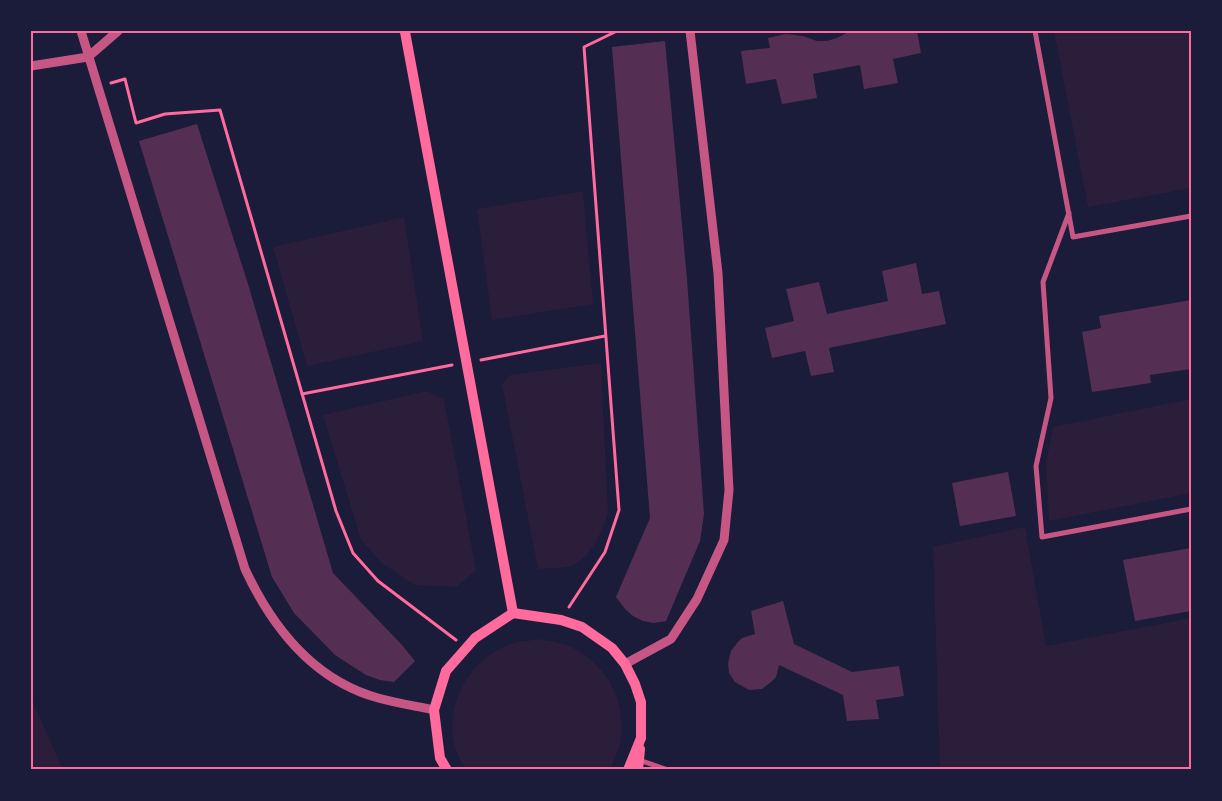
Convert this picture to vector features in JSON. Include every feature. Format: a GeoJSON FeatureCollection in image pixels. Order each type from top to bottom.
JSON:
{"type":"FeatureCollection","features":[{"type":"Feature","properties":{"kind":"main road"},"geometry":{"type":"LineString","coordinates":[[405,32],[513,613]]}},
{"type":"Feature","properties":{"kind":"main road"},"geometry":{"type":"LineString","coordinates":[[447,770],[440,758],[434,710],[446,670],[474,638],[513,613],[561,620],[582,627],[612,648],[625,664],[635,684],[640,702],[641,738],[639,765]]}},
{"type":"Feature","properties":{"kind":"main road"},"geometry":{"type":"LineString","coordinates":[[628,770],[641,738]]}},
{"type":"Feature","properties":{"kind":"street"},"geometry":{"type":"LineString","coordinates":[[81,31],[242,559],[256,593],[271,618],[291,642],[316,666],[345,685],[376,698],[434,710]]}},
{"type":"Feature","properties":{"kind":"street"},"geometry":{"type":"LineString","coordinates":[[31,66],[88,56],[118,31]]}},
{"type":"Feature","properties":{"kind":"street"},"geometry":{"type":"LineString","coordinates":[[625,664],[671,639],[697,600],[724,540],[729,490],[718,273],[690,31]]}},
{"type":"Feature","properties":{"kind":"street"},"geometry":{"type":"LineString","coordinates":[[1035,31],[1073,237],[1191,216]]}},
{"type":"Feature","properties":{"kind":"street"},"geometry":{"type":"LineString","coordinates":[[1069,213],[1043,282],[1052,398],[1036,466],[1042,537],[1191,509]]}},
{"type":"Feature","properties":{"kind":"street"},"geometry":{"type":"LineString","coordinates":[[639,765],[668,770]]}},
{"type":"Feature","properties":{"kind":"path"},"geometry":{"type":"LineString","coordinates":[[561,620],[605,552],[619,510],[584,47],[616,31]]}},
{"type":"Feature","properties":{"kind":"path"},"geometry":{"type":"LineString","coordinates":[[125,79],[136,123],[165,114],[220,110],[336,511],[353,553],[378,581],[466,648]]}},
{"type":"Feature","properties":{"kind":"shaded area"},"geometry":{"type":"Polygon","coordinates":[[[1054,31],[1191,31],[1191,188],[1088,207],[1054,31]]]}},
{"type":"Feature","properties":{"kind":"shaded area"},"geometry":{"type":"Polygon","coordinates":[[[583,191],[593,304],[492,320],[477,209],[583,191]]]}},
{"type":"Feature","properties":{"kind":"shaded area"},"geometry":{"type":"Polygon","coordinates":[[[404,217],[423,341],[307,366],[273,247],[404,217]]]}},
{"type":"Feature","properties":{"kind":"shaded area"},"geometry":{"type":"Polygon","coordinates":[[[601,363],[608,514],[595,543],[579,561],[566,567],[538,569],[502,384],[510,375],[601,363]]]}},
{"type":"Feature","properties":{"kind":"shaded area"},"geometry":{"type":"Polygon","coordinates":[[[427,391],[444,399],[476,570],[456,587],[415,585],[382,563],[361,540],[323,415],[427,391]]]}},
{"type":"Feature","properties":{"kind":"shaded area"},"geometry":{"type":"Polygon","coordinates":[[[1191,399],[1191,493],[1049,521],[1046,462],[1053,427],[1191,399]]]}},
{"type":"Feature","properties":{"kind":"shaded area"},"geometry":{"type":"Polygon","coordinates":[[[1025,527],[1046,646],[1191,618],[1191,770],[940,770],[933,547],[1025,527]]]}},
{"type":"Feature","properties":{"kind":"shaded area"},"geometry":{"type":"Polygon","coordinates":[[[539,639],[569,646],[582,653],[603,672],[611,684],[620,710],[622,724],[620,743],[611,768],[609,770],[466,770],[457,753],[452,720],[461,688],[480,662],[493,652],[519,642],[539,639]]]}},
{"type":"Feature","properties":{"kind":"shaded area"},"geometry":{"type":"Polygon","coordinates":[[[31,698],[63,770],[31,770],[31,698]]]}},
{"type":"Feature","properties":{"kind":"building"},"geometry":{"type":"Polygon","coordinates":[[[850,31],[917,31],[921,53],[893,59],[898,83],[864,89],[860,65],[813,74],[817,98],[782,104],[776,79],[746,84],[741,51],[770,48],[768,38],[786,34],[803,36],[817,41],[827,41],[850,31]]]}},
{"type":"Feature","properties":{"kind":"building"},"geometry":{"type":"Polygon","coordinates":[[[665,41],[687,279],[704,514],[700,541],[666,621],[653,623],[633,616],[616,597],[650,518],[612,47],[665,41]]]}},
{"type":"Feature","properties":{"kind":"building"},"geometry":{"type":"Polygon","coordinates":[[[197,124],[248,284],[333,573],[415,661],[394,682],[366,675],[335,655],[294,613],[272,577],[139,141],[197,124]]]}},
{"type":"Feature","properties":{"kind":"building"},"geometry":{"type":"Polygon","coordinates":[[[916,263],[922,294],[939,291],[946,324],[829,348],[834,372],[811,376],[805,351],[772,358],[765,328],[794,321],[786,289],[819,282],[827,314],[888,301],[882,271],[916,263]]]}},
{"type":"Feature","properties":{"kind":"building"},"geometry":{"type":"Polygon","coordinates":[[[1191,300],[1191,369],[1150,375],[1151,383],[1092,392],[1082,332],[1101,328],[1099,316],[1191,300]]]}},
{"type":"Feature","properties":{"kind":"building"},"geometry":{"type":"Polygon","coordinates":[[[1008,472],[1016,516],[960,526],[952,483],[1008,472]]]}},
{"type":"Feature","properties":{"kind":"building"},"geometry":{"type":"Polygon","coordinates":[[[1191,548],[1191,611],[1135,621],[1123,560],[1191,548]]]}},
{"type":"Feature","properties":{"kind":"building"},"geometry":{"type":"Polygon","coordinates":[[[783,601],[794,644],[852,672],[899,666],[904,696],[876,700],[879,719],[847,721],[843,695],[779,665],[776,677],[762,689],[749,690],[735,682],[729,673],[728,663],[731,651],[737,643],[742,638],[755,634],[751,611],[783,601]]]}}]}
